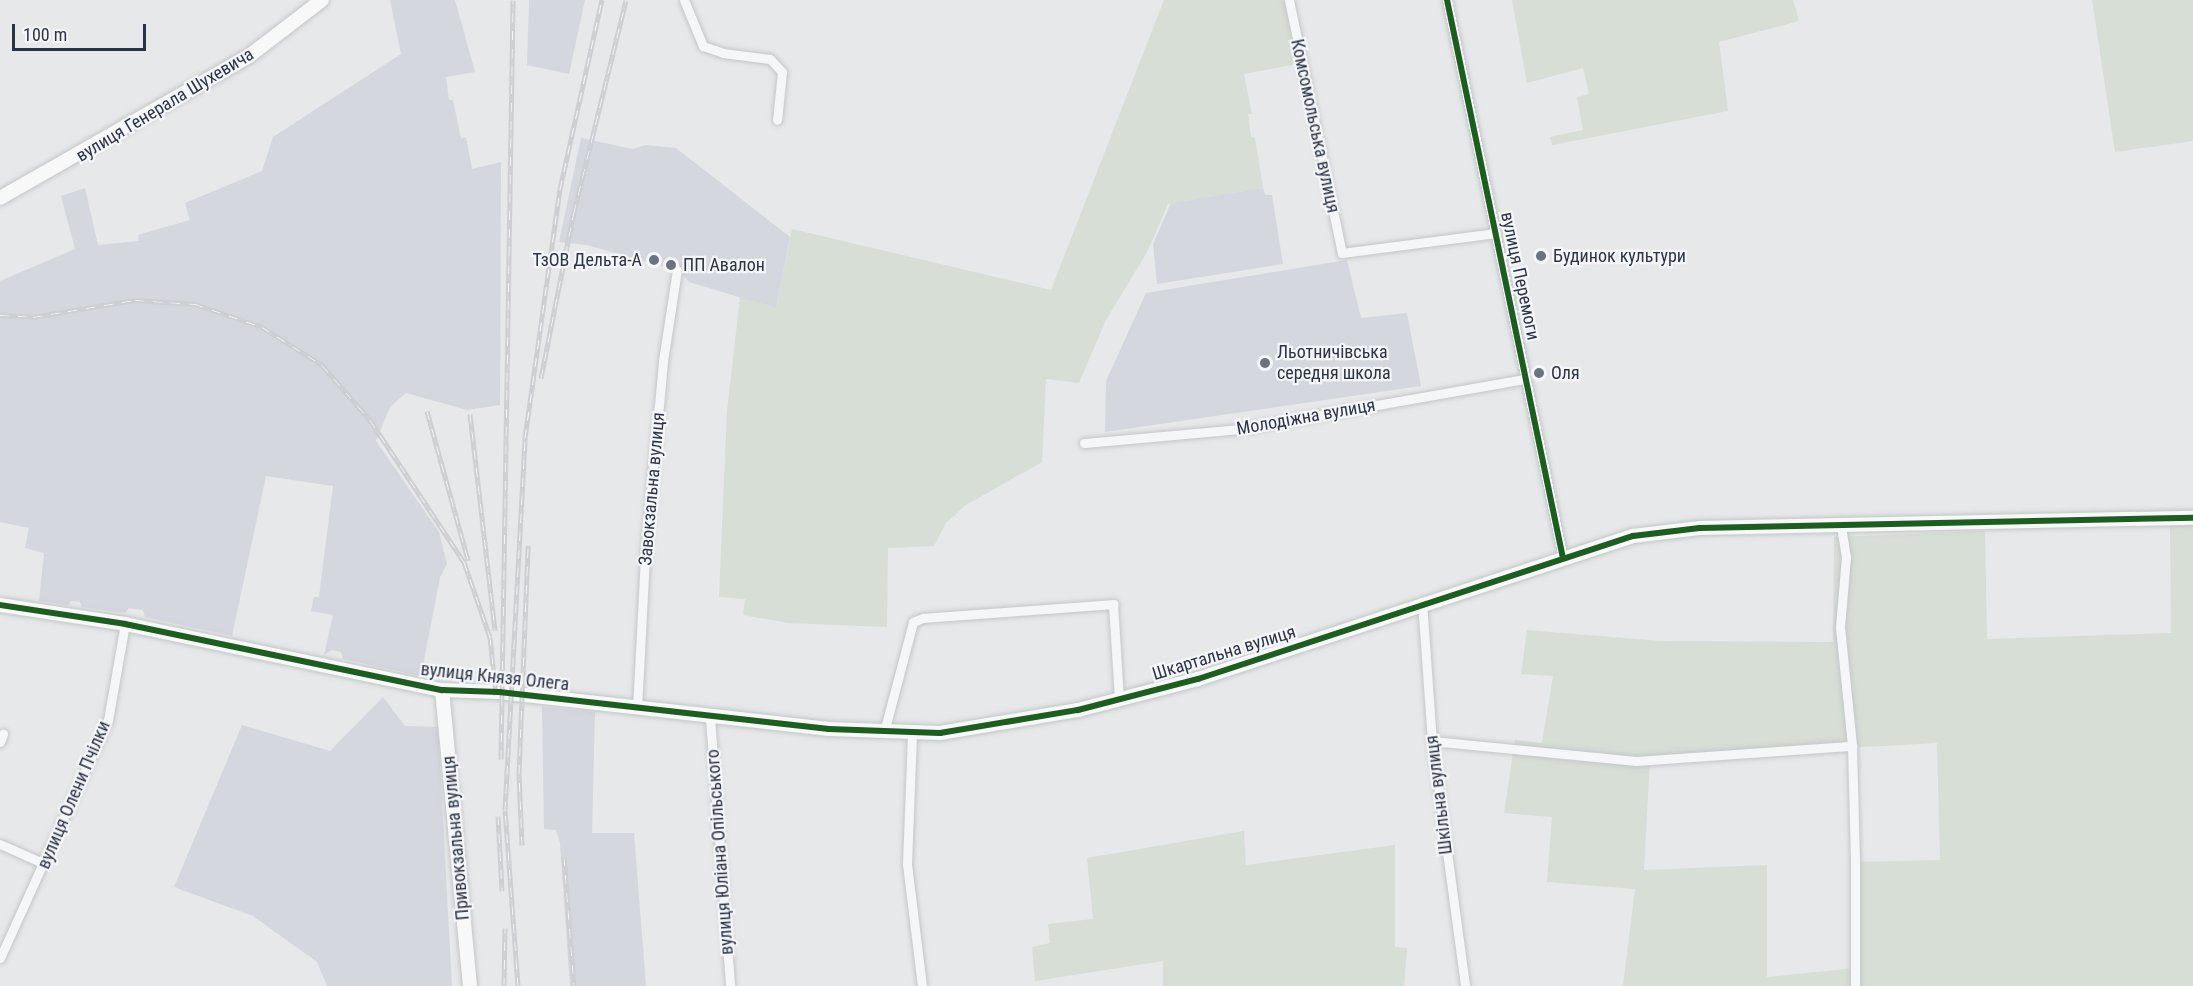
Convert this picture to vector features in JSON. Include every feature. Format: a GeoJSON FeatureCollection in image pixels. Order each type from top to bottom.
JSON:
{"type":"FeatureCollection","features":[{"type":"Feature","properties":{"kind":"street","name":"вулиця Генерала Шухевича"},"geometry":{"type":"LineString","coordinates":[[0,198],[249,56],[322,0]]}},
{"type":"Feature","properties":{"kind":"street"},"geometry":{"type":"LineString","coordinates":[[684,0],[703,46],[723,53],[770,58],[782,72],[777,120]]}},
{"type":"Feature","properties":{"kind":"street","name":"Комсомольська вулиця"},"geometry":{"type":"LineString","coordinates":[[1289,0],[1342,253],[1496,233]]}},
{"type":"Feature","properties":{"kind":"street","name":"вулиця Перемоги"},"geometry":{"type":"LineString","coordinates":[[1447,0],[1563,558]]}},
{"type":"Feature","properties":{"kind":"street","name":"Завокзальна вулиця"},"geometry":{"type":"LineString","coordinates":[[638,709],[645,556],[663,360],[677,270]]}},
{"type":"Feature","properties":{"kind":"street","name":"Молодіжна вулиця"},"geometry":{"type":"LineString","coordinates":[[1084,443],[1241,429],[1526,379]]}},
{"type":"Feature","properties":{"kind":"street","name":"Шкартальна вулиця"},"geometry":{"type":"LineString","coordinates":[[884,732],[912,734],[1032,720],[1119,699],[1296,648],[1422,602],[1633,536],[1700,528],[2193,518]]}},
{"type":"Feature","properties":{"kind":"street"},"geometry":{"type":"LineString","coordinates":[[1841,526],[1846,557],[1840,627],[1851,746],[1855,986]]}},
{"type":"Feature","properties":{"kind":"street","name":"Шкільна вулиця"},"geometry":{"type":"LineString","coordinates":[[1422,602],[1432,741],[1465,986]]}},
{"type":"Feature","properties":{"kind":"street"},"geometry":{"type":"LineString","coordinates":[[884,732],[913,622],[923,618],[1113,604],[1119,699]]}},
{"type":"Feature","properties":{"kind":"street","name":"вулиця Князя Олега"},"geometry":{"type":"LineString","coordinates":[[0,605],[125,624],[442,690],[499,692],[710,718],[884,732]]}},
{"type":"Feature","properties":{"kind":"street","name":"вулиця Олени Пчілки"},"geometry":{"type":"LineString","coordinates":[[0,958],[45,864],[108,720],[125,624]]}},
{"type":"Feature","properties":{"kind":"street","name":"Привокзальна вулиця"},"geometry":{"type":"LineString","coordinates":[[442,690],[470,986]]}},
{"type":"Feature","properties":{"kind":"street","name":"вулиця Юліана Опільського"},"geometry":{"type":"LineString","coordinates":[[710,718],[730,986]]}},
{"type":"Feature","properties":{"kind":"street"},"geometry":{"type":"LineString","coordinates":[[912,734],[907,864],[922,986]]}},
{"type":"Feature","properties":{"kind":"street"},"geometry":{"type":"LineString","coordinates":[[1432,741],[1636,761],[1851,746]]}},
{"type":"Feature","properties":{"kind":"street"},"geometry":{"type":"LineString","coordinates":[[0,844],[45,864]]}},
{"type":"Feature","properties":{"kind":"shaded area"},"geometry":{"type":"Polygon","coordinates":[[[390,0],[455,0],[475,72],[446,77],[449,100],[453,100],[461,138],[466,137],[472,169],[501,162],[500,405],[467,410],[406,393],[390,407],[376,441],[439,532],[447,564],[440,577],[421,676],[343,659],[341,652],[332,650],[324,655],[333,615],[311,611],[314,597],[319,597],[333,486],[266,476],[232,636],[145,617],[143,610],[129,608],[125,613],[82,607],[80,602],[71,601],[68,605],[39,601],[44,553],[25,548],[29,528],[0,522],[0,281],[75,249],[61,196],[85,188],[98,245],[139,241],[138,235],[190,220],[185,203],[262,171],[273,137],[401,54],[390,0]]]}},
{"type":"Feature","properties":{"kind":"shaded area"},"geometry":{"type":"Polygon","coordinates":[[[529,0],[585,0],[569,74],[527,65],[529,0]]]}},
{"type":"Feature","properties":{"kind":"shaded area"},"geometry":{"type":"Polygon","coordinates":[[[1164,0],[1284,0],[1297,64],[1244,74],[1252,114],[1248,114],[1251,137],[1255,138],[1263,188],[1168,204],[1147,252],[1106,320],[1079,383],[1046,379],[1042,462],[966,505],[946,523],[934,546],[888,548],[887,627],[789,623],[743,615],[745,599],[719,597],[727,411],[740,297],[776,308],[792,229],[1051,290],[1164,0]]]}},
{"type":"Feature","properties":{"kind":"shaded area"},"geometry":{"type":"Polygon","coordinates":[[[1512,0],[1793,0],[1799,21],[1719,42],[1728,111],[1552,145],[1550,137],[1583,130],[1577,97],[1589,94],[1583,68],[1527,83],[1512,0]]]}},
{"type":"Feature","properties":{"kind":"shaded area"},"geometry":{"type":"Polygon","coordinates":[[[2092,0],[2193,0],[2193,141],[2115,152],[2092,0]]]}},
{"type":"Feature","properties":{"kind":"shaded area"},"geometry":{"type":"Polygon","coordinates":[[[581,138],[633,149],[646,145],[676,148],[790,237],[776,308],[689,282],[679,271],[587,245],[559,242],[581,138]]]}},
{"type":"Feature","properties":{"kind":"shaded area"},"geometry":{"type":"Polygon","coordinates":[[[1263,188],[1265,195],[1272,195],[1283,264],[1157,284],[1153,244],[1171,203],[1263,188]]]}},
{"type":"Feature","properties":{"kind":"shaded area","name":"Льотничівська середня школа"},"geometry":{"type":"Polygon","coordinates":[[[1347,260],[1361,318],[1407,313],[1421,386],[1105,432],[1106,381],[1146,293],[1347,260]]]}},
{"type":"Feature","properties":{"kind":"shaded area"},"geometry":{"type":"Polygon","coordinates":[[[2170,525],[2193,525],[2193,986],[1623,986],[1635,889],[1547,882],[1552,817],[1504,813],[1515,740],[1542,743],[1553,676],[1521,674],[1527,630],[1660,641],[1833,642],[1834,537],[1985,531],[1987,639],[2171,633],[2170,525]],[[1937,743],[1650,759],[1644,870],[1767,865],[1767,977],[1855,968],[1855,862],[1940,860],[1937,743]]]}},
{"type":"Feature","properties":{"kind":"shaded area"},"geometry":{"type":"Polygon","coordinates":[[[383,697],[405,726],[438,727],[452,986],[327,986],[317,962],[253,916],[174,887],[242,725],[330,751],[383,697]]]}},
{"type":"Feature","properties":{"kind":"shaded area"},"geometry":{"type":"Polygon","coordinates":[[[542,707],[595,712],[592,833],[634,833],[646,986],[570,986],[560,843],[556,830],[544,829],[542,707]]]}},
{"type":"Feature","properties":{"kind":"shaded area"},"geometry":{"type":"Polygon","coordinates":[[[1244,831],[1246,865],[1395,845],[1395,947],[1407,948],[1404,986],[1163,986],[1163,961],[1035,981],[1032,947],[1050,943],[1048,924],[1093,919],[1087,858],[1244,831]]]}},
{"type":"Feature","properties":{"kind":"railway"},"geometry":{"type":"LineString","coordinates":[[501,759],[513,0]]}},
{"type":"Feature","properties":{"kind":"railway"},"geometry":{"type":"LineString","coordinates":[[518,986],[505,810],[525,438],[560,189],[602,0]]}},
{"type":"Feature","properties":{"kind":"railway"},"geometry":{"type":"LineString","coordinates":[[541,378],[574,212],[626,0]]}},
{"type":"Feature","properties":{"kind":"railway"},"geometry":{"type":"LineString","coordinates":[[0,315],[33,317],[135,300],[195,304],[262,327],[322,365],[370,420],[464,562],[490,637],[496,695]]}},
{"type":"Feature","properties":{"kind":"railway"},"geometry":{"type":"LineString","coordinates":[[427,411],[468,560]]}},
{"type":"Feature","properties":{"kind":"railway"},"geometry":{"type":"LineString","coordinates":[[470,414],[495,631]]}},
{"type":"Feature","properties":{"kind":"railway"},"geometry":{"type":"LineString","coordinates":[[522,845],[519,773],[528,545]]}},
{"type":"Feature","properties":{"kind":"railway"},"geometry":{"type":"LineString","coordinates":[[498,816],[502,891]]}},
{"type":"Feature","properties":{"kind":"railway"},"geometry":{"type":"LineString","coordinates":[[564,857],[574,986]]}},
{"type":"Feature","properties":{"kind":"railway"},"geometry":{"type":"LineString","coordinates":[[504,986],[505,928]]}},
{"type":"Feature","properties":{"kind":"cycle path"},"geometry":{"type":"LineString","coordinates":[[1447,0],[1563,558]]}},
{"type":"Feature","properties":{"kind":"cycle path"},"geometry":{"type":"LineString","coordinates":[[0,605],[125,624],[442,690],[499,692],[829,729],[940,733],[1078,710],[1198,679],[1633,536],[1700,528],[2193,518]]}},
{"type":"Feature","properties":{"kind":"place","name":"Будинок культури"},"geometry":{"type":"Point","coordinates":[1541,256]}},
{"type":"Feature","properties":{"kind":"place","name":"ТзОВ Дельта-А"},"geometry":{"type":"Point","coordinates":[654,260]}},
{"type":"Feature","properties":{"kind":"place","name":"ПП Авалон"},"geometry":{"type":"Point","coordinates":[671,265]}},
{"type":"Feature","properties":{"kind":"place","name":"Льотничівська середня школа"},"geometry":{"type":"Point","coordinates":[1265,363]}},
{"type":"Feature","properties":{"kind":"place","name":"Оля"},"geometry":{"type":"Point","coordinates":[1539,373]}}]}
